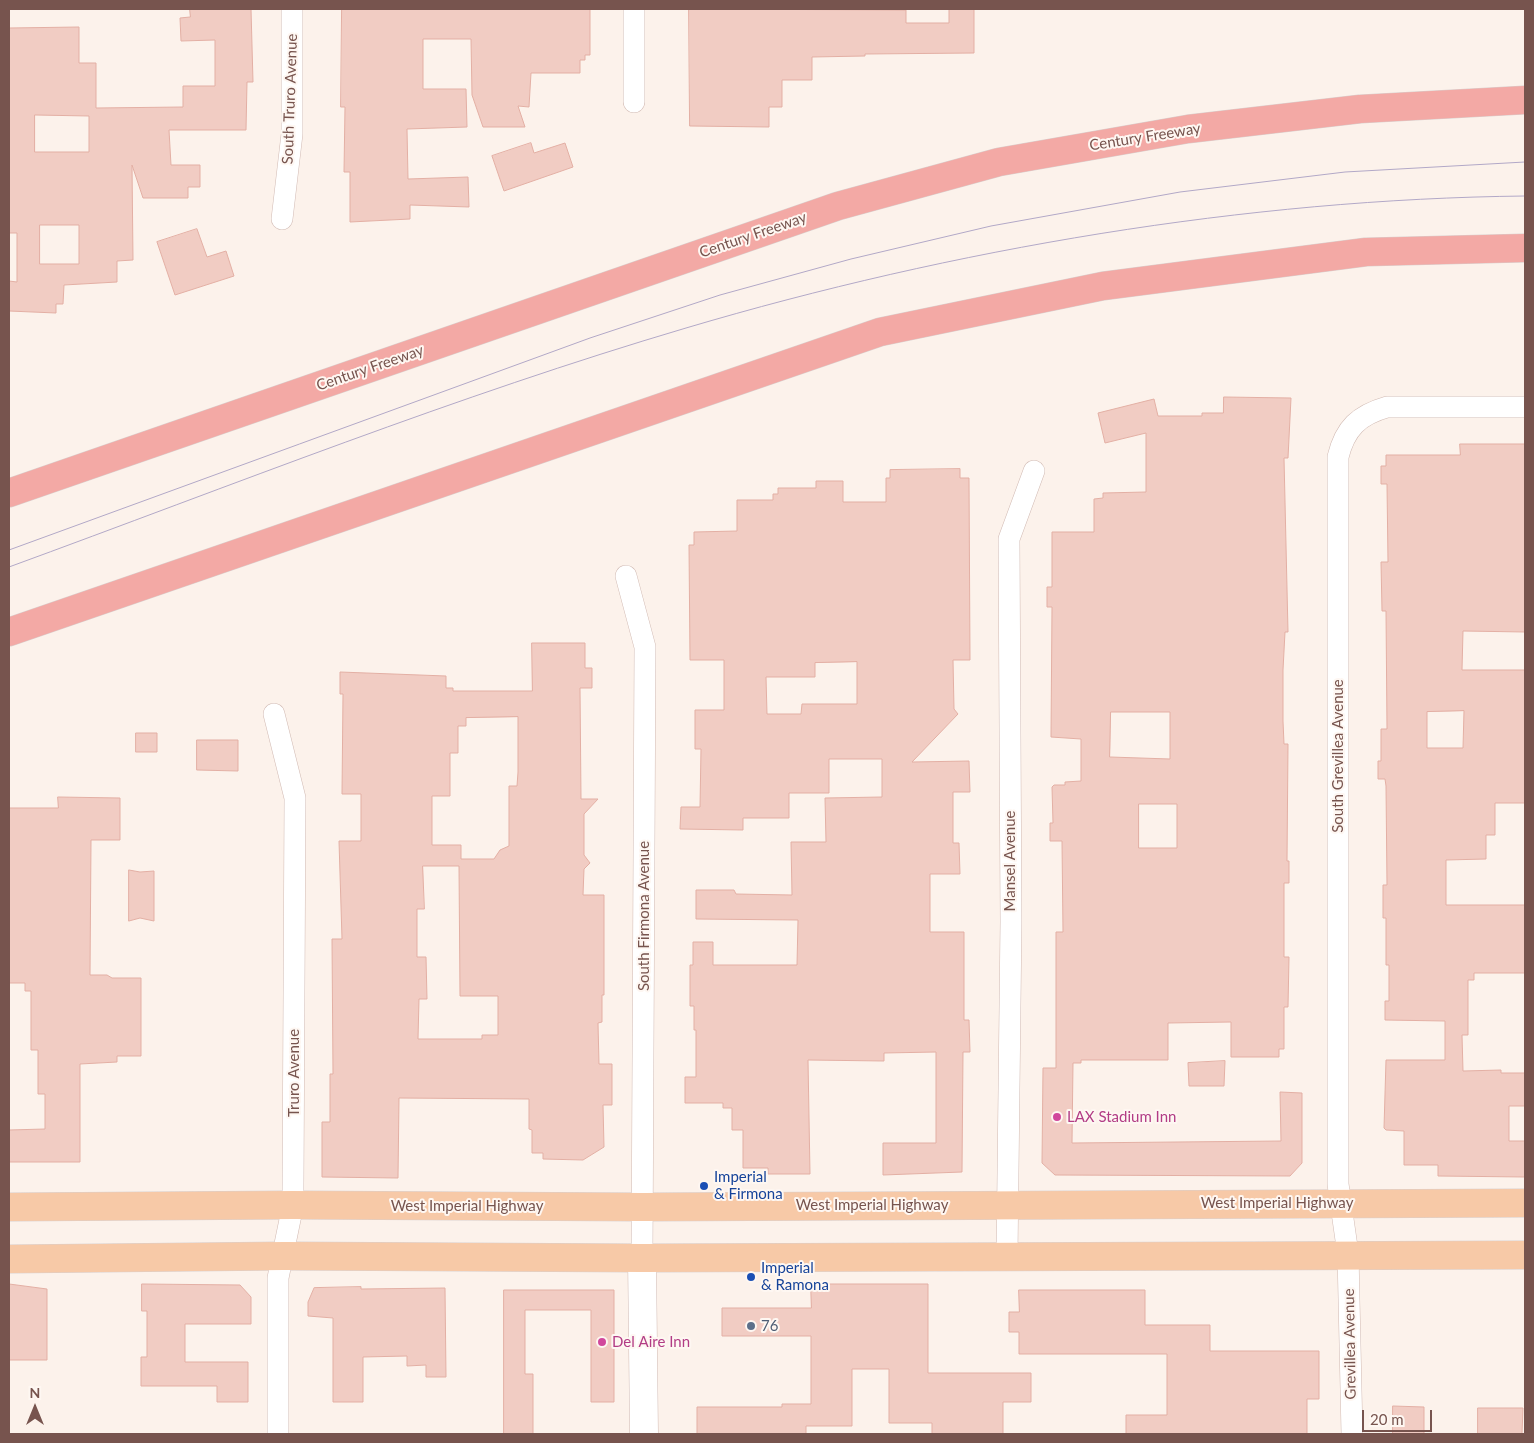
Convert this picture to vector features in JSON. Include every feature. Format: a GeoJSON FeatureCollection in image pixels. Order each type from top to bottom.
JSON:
{"type":"FeatureCollection","features":[{"type":"Feature","properties":{"kind":"highway","name":"Century Freeway"},"geometry":{"type":"LineString","coordinates":[[9,493],[838,206],[999,162],[1197,128],[1360,109],[1525,100]]}},
{"type":"Feature","properties":{"kind":"highway"},"geometry":{"type":"LineString","coordinates":[[9,632],[880,332],[1103,286],[1366,252],[1525,248]]}},
{"type":"Feature","properties":{"kind":"main road","name":"West Imperial Highway"},"geometry":{"type":"LineString","coordinates":[[9,1208],[293,1205],[642,1207],[1525,1203]]}},
{"type":"Feature","properties":{"kind":"main road"},"geometry":{"type":"LineString","coordinates":[[9,1259],[284,1256],[642,1258],[1525,1254]]}},
{"type":"Feature","properties":{"kind":"street","name":"South Truro Avenue"},"geometry":{"type":"LineString","coordinates":[[282,219],[292,134],[292,9]]}},
{"type":"Feature","properties":{"kind":"street"},"geometry":{"type":"LineString","coordinates":[[634,9],[634,102]]}},
{"type":"Feature","properties":{"kind":"street","name":"South Grevillea Avenue"},"geometry":{"type":"LineString","coordinates":[[1348,1254],[1338,1184],[1338,457],[1342,440],[1355,423],[1370,411],[1387,407],[1518,407]]}},
{"type":"Feature","properties":{"kind":"street","name":"Mansel Avenue"},"geometry":{"type":"LineString","coordinates":[[1007,1256],[1009,1204],[1009,539],[1034,471]]}},
{"type":"Feature","properties":{"kind":"street","name":"South Firmona Avenue"},"geometry":{"type":"LineString","coordinates":[[626,576],[645,647],[642,1258]]}},
{"type":"Feature","properties":{"kind":"street","name":"Truro Avenue"},"geometry":{"type":"LineString","coordinates":[[274,714],[296,798],[293,1205],[278,1278],[278,1434]]}},
{"type":"Feature","properties":{"kind":"street","name":"Grevillea Avenue"},"geometry":{"type":"LineString","coordinates":[[1348,1254],[1352,1434]]}},
{"type":"Feature","properties":{"kind":"street"},"geometry":{"type":"LineString","coordinates":[[642,1258],[644,1434]]}},
{"type":"Feature","properties":{"kind":"building"},"geometry":{"type":"Polygon","coordinates":[[[190,9],[251,9],[253,82],[247,82],[246,130],[169,130],[171,165],[200,165],[200,187],[188,187],[188,198],[143,198],[132,165],[133,260],[117,261],[117,282],[64,285],[63,304],[56,304],[56,313],[9,311],[9,281],[17,282],[17,233],[9,233],[9,28],[79,27],[79,63],[96,63],[96,108],[183,107],[183,86],[215,86],[215,40],[181,41],[180,18],[190,17],[190,9]],[[35,115],[35,152],[89,152],[89,116],[35,115]],[[40,225],[40,264],[79,264],[79,225],[40,225]]]}},
{"type":"Feature","properties":{"kind":"building"},"geometry":{"type":"Polygon","coordinates":[[[342,9],[590,9],[590,55],[585,55],[585,60],[580,60],[580,73],[531,73],[529,107],[518,106],[525,127],[483,127],[472,95],[471,39],[423,39],[423,89],[466,89],[467,127],[407,129],[408,179],[468,177],[469,207],[410,205],[410,219],[350,222],[350,172],[344,172],[345,107],[341,107],[342,9]]]}},
{"type":"Feature","properties":{"kind":"building"},"geometry":{"type":"Polygon","coordinates":[[[689,9],[906,10],[906,23],[949,23],[949,9],[974,9],[974,53],[865,54],[865,56],[812,57],[812,80],[782,80],[782,107],[769,107],[769,127],[690,126],[689,9]]]}},
{"type":"Feature","properties":{"kind":"building"},"geometry":{"type":"Polygon","coordinates":[[[531,143],[534,153],[565,143],[573,167],[504,191],[492,156],[531,143]]]}},
{"type":"Feature","properties":{"kind":"building"},"geometry":{"type":"Polygon","coordinates":[[[197,229],[207,257],[226,251],[234,276],[175,295],[157,242],[197,229]]]}},
{"type":"Feature","properties":{"kind":"building"},"geometry":{"type":"Polygon","coordinates":[[[1224,397],[1291,398],[1288,458],[1284,458],[1288,632],[1285,632],[1283,721],[1284,744],[1288,744],[1287,861],[1289,861],[1289,883],[1284,883],[1284,957],[1289,957],[1288,1007],[1284,1007],[1284,1049],[1279,1049],[1279,1057],[1231,1057],[1231,1022],[1168,1023],[1168,1060],[1081,1060],[1081,1063],[1073,1063],[1072,1143],[1281,1141],[1280,1092],[1302,1093],[1302,1163],[1290,1176],[1055,1175],[1042,1163],[1043,1068],[1056,1068],[1056,932],[1063,932],[1062,841],[1050,841],[1050,823],[1053,823],[1052,787],[1054,785],[1065,785],[1065,782],[1081,781],[1081,739],[1051,737],[1052,607],[1047,607],[1047,587],[1052,587],[1052,532],[1094,532],[1094,499],[1103,498],[1103,493],[1146,492],[1146,433],[1105,443],[1098,413],[1154,399],[1158,416],[1202,416],[1202,413],[1223,413],[1224,397]],[[1111,712],[1110,757],[1170,759],[1170,712],[1111,712]],[[1139,804],[1139,848],[1177,848],[1177,804],[1139,804]]]}},
{"type":"Feature","properties":{"kind":"building"},"geometry":{"type":"Polygon","coordinates":[[[1460,444],[1525,444],[1525,632],[1463,631],[1462,670],[1525,670],[1525,803],[1495,803],[1495,835],[1486,835],[1486,859],[1446,860],[1446,905],[1525,905],[1525,973],[1474,973],[1474,980],[1468,980],[1468,1035],[1462,1035],[1463,1071],[1501,1070],[1501,1073],[1525,1073],[1525,1106],[1509,1106],[1509,1141],[1525,1141],[1525,1177],[1438,1176],[1438,1165],[1404,1165],[1404,1131],[1386,1130],[1384,1128],[1386,1060],[1445,1060],[1445,1021],[1385,1020],[1385,1001],[1389,1001],[1389,965],[1386,965],[1386,918],[1383,918],[1383,885],[1387,885],[1386,786],[1385,779],[1378,779],[1378,761],[1381,761],[1381,729],[1387,729],[1386,611],[1382,611],[1381,562],[1388,562],[1387,484],[1381,484],[1381,466],[1386,466],[1386,455],[1460,455],[1460,444]],[[1464,711],[1427,712],[1427,748],[1463,748],[1464,711]]]}},
{"type":"Feature","properties":{"kind":"building"},"geometry":{"type":"Polygon","coordinates":[[[960,469],[960,478],[969,478],[970,660],[953,660],[954,709],[958,714],[912,762],[969,761],[970,792],[953,792],[953,843],[959,843],[960,874],[930,874],[930,932],[964,932],[964,1020],[969,1020],[970,1052],[963,1052],[962,1172],[883,1175],[883,1143],[936,1143],[936,1052],[884,1053],[884,1061],[808,1060],[810,1174],[768,1174],[768,1168],[743,1168],[743,1130],[732,1130],[732,1108],[723,1108],[723,1103],[685,1103],[685,1077],[696,1077],[696,1030],[694,1030],[694,1006],[690,1006],[690,965],[693,965],[693,942],[713,942],[713,965],[797,965],[798,920],[696,919],[696,890],[734,890],[736,894],[792,895],[791,842],[826,842],[825,798],[882,797],[882,759],[829,759],[829,793],[789,793],[789,818],[743,818],[743,830],[680,829],[681,807],[700,807],[701,749],[695,749],[695,710],[724,710],[724,660],[690,660],[689,545],[694,545],[694,532],[737,531],[737,500],[773,500],[773,494],[778,494],[778,488],[816,488],[816,481],[843,481],[843,502],[886,502],[886,478],[890,478],[890,470],[960,469]],[[857,662],[815,663],[815,677],[766,677],[767,714],[801,714],[802,704],[857,704],[857,662]]]}},
{"type":"Feature","properties":{"kind":"building"},"geometry":{"type":"Polygon","coordinates":[[[532,643],[585,643],[585,668],[592,668],[592,688],[580,688],[581,799],[598,799],[584,814],[584,855],[590,863],[584,869],[583,895],[604,895],[604,995],[602,995],[602,1022],[598,1023],[599,1064],[612,1064],[612,1105],[603,1105],[604,1147],[583,1160],[543,1159],[543,1153],[532,1153],[532,1130],[529,1129],[529,1099],[399,1098],[398,1178],[322,1177],[322,1122],[330,1122],[330,1074],[333,1074],[332,939],[342,939],[339,841],[361,841],[361,794],[342,794],[343,694],[340,694],[340,672],[446,676],[446,688],[453,688],[453,691],[532,691],[532,643]],[[518,717],[466,718],[466,726],[458,726],[458,753],[450,753],[450,796],[432,796],[432,845],[461,845],[461,859],[494,859],[500,850],[509,846],[509,786],[517,786],[518,717]],[[423,866],[424,909],[417,909],[417,957],[426,957],[427,999],[419,999],[418,1039],[482,1039],[482,1035],[498,1035],[498,996],[460,996],[459,866],[423,866]]]}},
{"type":"Feature","properties":{"kind":"building"},"geometry":{"type":"Polygon","coordinates":[[[136,733],[157,733],[157,752],[136,752],[136,733]]]}},
{"type":"Feature","properties":{"kind":"building"},"geometry":{"type":"Polygon","coordinates":[[[197,740],[238,740],[238,771],[197,770],[197,740]]]}},
{"type":"Feature","properties":{"kind":"building"},"geometry":{"type":"Polygon","coordinates":[[[58,797],[120,798],[120,840],[91,840],[90,975],[107,975],[112,978],[141,978],[141,1056],[117,1056],[117,1062],[80,1064],[80,1162],[9,1162],[9,1130],[45,1129],[45,1094],[38,1094],[38,1050],[31,1050],[31,991],[25,991],[25,983],[9,983],[9,808],[58,808],[58,797]]]}},
{"type":"Feature","properties":{"kind":"building"},"geometry":{"type":"Polygon","coordinates":[[[129,870],[140,872],[154,871],[154,921],[140,918],[129,921],[129,870]]]}},
{"type":"Feature","properties":{"kind":"building"},"geometry":{"type":"Polygon","coordinates":[[[1225,1061],[1224,1086],[1189,1086],[1188,1063],[1225,1061]]]}},
{"type":"Feature","properties":{"kind":"building"},"geometry":{"type":"Polygon","coordinates":[[[9,1284],[47,1289],[47,1360],[9,1360],[9,1284]]]}},
{"type":"Feature","properties":{"kind":"building"},"geometry":{"type":"Polygon","coordinates":[[[142,1284],[240,1285],[251,1297],[251,1324],[185,1324],[185,1362],[248,1362],[248,1402],[217,1402],[217,1386],[141,1386],[141,1357],[147,1357],[147,1311],[142,1311],[142,1284]]]}},
{"type":"Feature","properties":{"kind":"building"},"geometry":{"type":"Polygon","coordinates":[[[811,1284],[928,1284],[928,1373],[1031,1373],[1031,1402],[1003,1402],[1003,1434],[932,1434],[932,1423],[889,1423],[889,1369],[852,1369],[852,1426],[806,1426],[806,1434],[697,1434],[697,1407],[782,1407],[782,1404],[811,1404],[811,1336],[722,1336],[722,1308],[811,1308],[811,1284]]]}},
{"type":"Feature","properties":{"kind":"building"},"geometry":{"type":"Polygon","coordinates":[[[361,1287],[361,1289],[445,1288],[446,1377],[426,1377],[426,1365],[407,1366],[407,1356],[363,1357],[363,1402],[333,1402],[333,1318],[308,1316],[308,1302],[314,1288],[361,1287]]]}},
{"type":"Feature","properties":{"kind":"building","name":"Del Aire Inn"},"geometry":{"type":"Polygon","coordinates":[[[504,1290],[614,1290],[614,1402],[591,1402],[591,1310],[525,1310],[525,1374],[533,1374],[533,1434],[504,1434],[504,1290]]]}},
{"type":"Feature","properties":{"kind":"building"},"geometry":{"type":"Polygon","coordinates":[[[1019,1290],[1145,1290],[1145,1325],[1210,1325],[1210,1351],[1319,1351],[1319,1399],[1307,1399],[1307,1434],[1126,1434],[1126,1415],[1167,1415],[1167,1354],[1019,1354],[1019,1332],[1009,1332],[1009,1312],[1019,1312],[1019,1290]]]}},
{"type":"Feature","properties":{"kind":"building"},"geometry":{"type":"Polygon","coordinates":[[[1393,1406],[1424,1407],[1424,1434],[1393,1434],[1393,1406]]]}},
{"type":"Feature","properties":{"kind":"building"},"geometry":{"type":"Polygon","coordinates":[[[1478,1408],[1523,1408],[1522,1434],[1478,1434],[1478,1408]]]}},
{"type":"Feature","properties":{"kind":"tram line"},"geometry":{"type":"LineString","coordinates":[[9,550],[590,338],[720,295],[851,259],[991,226],[1180,192],[1345,172],[1525,162]]}},
{"type":"Feature","properties":{"kind":"tram line"},"geometry":{"type":"LineString","coordinates":[[9,567],[345,442],[515,382],[686,328],[890,274],[995,252],[1101,233],[1208,218],[1420,199],[1525,196]]}},
{"type":"Feature","properties":{"kind":"place","name":"LAX Stadium Inn"},"geometry":{"type":"Point","coordinates":[1057,1117]}},
{"type":"Feature","properties":{"kind":"place","name":"Imperial & Firmona"},"geometry":{"type":"Point","coordinates":[704,1186]}},
{"type":"Feature","properties":{"kind":"place","name":"Imperial & Ramona"},"geometry":{"type":"Point","coordinates":[751,1277]}},
{"type":"Feature","properties":{"kind":"place","name":"76"},"geometry":{"type":"Point","coordinates":[751,1326]}},
{"type":"Feature","properties":{"kind":"place","name":"Del Aire Inn"},"geometry":{"type":"Point","coordinates":[602,1342]}}]}
